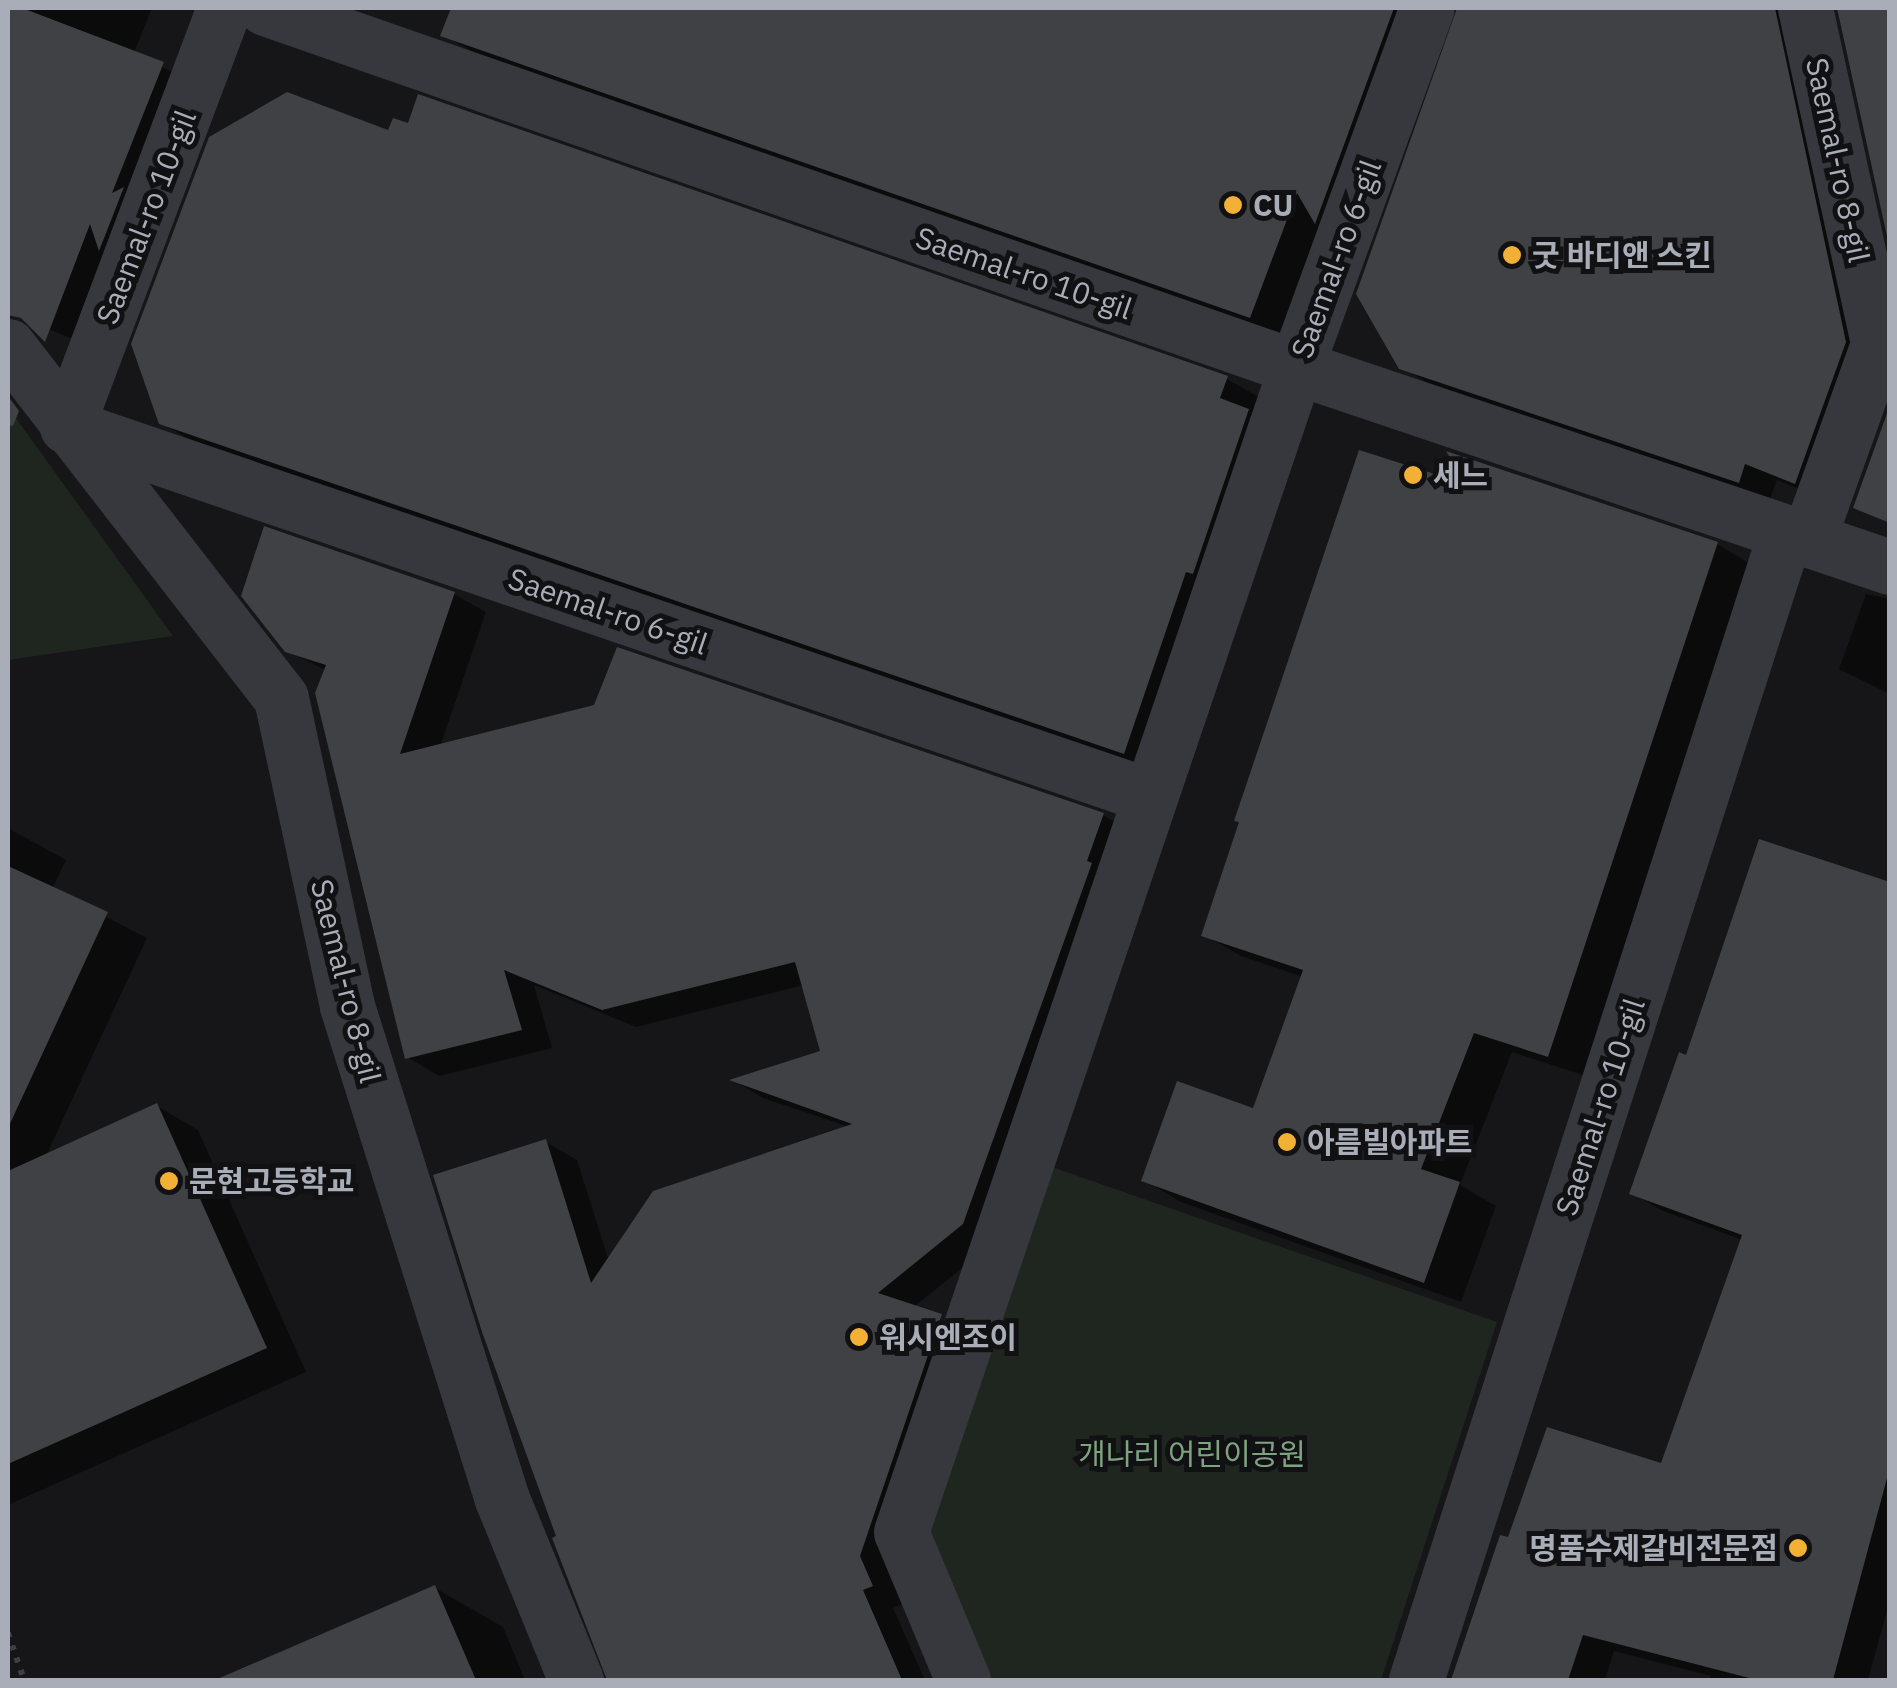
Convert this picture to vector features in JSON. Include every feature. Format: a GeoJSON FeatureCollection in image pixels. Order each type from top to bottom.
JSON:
{"type":"FeatureCollection","features":[{"type":"Feature","properties":{"kind":"street","name":"Saemal-ro 10-gil"},"geometry":{"type":"LineString","coordinates":[[66,426],[224,8]]}},
{"type":"Feature","properties":{"kind":"street","name":"Saemal-ro 10-gil"},"geometry":{"type":"LineString","coordinates":[[265,8],[1296,367],[1890,567]]}},
{"type":"Feature","properties":{"kind":"street","name":"Saemal-ro 6-gil"},"geometry":{"type":"LineString","coordinates":[[962,1680],[900,1532],[1296,367],[1427,8]]}},
{"type":"Feature","properties":{"kind":"street","name":"Saemal-ro 8-gil"},"geometry":{"type":"LineString","coordinates":[[1796,537],[1878,344],[1805,8]]}},
{"type":"Feature","properties":{"kind":"street","name":"Saemal-ro 8-gil"},"geometry":{"type":"LineString","coordinates":[[8,346],[66,426],[281,698],[347,1006],[502,1499],[576,1680]]}},
{"type":"Feature","properties":{"kind":"street","name":"Saemal-ro 6-gil"},"geometry":{"type":"LineString","coordinates":[[66,426],[1150,796]]}},
{"type":"Feature","properties":{"kind":"street","name":"Saemal-ro 10-gil"},"geometry":{"type":"LineString","coordinates":[[1416,1680],[1796,537]]}},
{"type":"Feature","properties":{"kind":"path"},"geometry":{"type":"LineString","coordinates":[[8,1633],[24,1680]]}},
{"type":"Feature","properties":{"kind":"green space"},"geometry":{"type":"Polygon","coordinates":[[[8,407],[173,636],[8,660],[8,407]]]}},
{"type":"Feature","properties":{"kind":"green space","name":"개나리 어린이공원"},"geometry":{"type":"Polygon","coordinates":[[[1052,1167],[1497,1322],[1381,1680],[988,1680],[925,1537],[1052,1167]]]}},
{"type":"Feature","properties":{"kind":"building"},"geometry":{"type":"Polygon","coordinates":[[[8,8],[22,8],[164,62],[112,193],[124,187],[99,251],[90,224],[45,342],[21,318],[8,315],[8,8]]]}},
{"type":"Feature","properties":{"kind":"building"},"geometry":{"type":"Polygon","coordinates":[[[451,8],[1394,8],[1315,224],[1297,193],[1250,318],[440,36],[451,8]]]}},
{"type":"Feature","properties":{"kind":"building"},"geometry":{"type":"Polygon","coordinates":[[[1457,8],[1775,8],[1846,342],[1795,484],[1745,464],[1739,483],[1399,369],[1356,294],[1457,8]]]}},
{"type":"Feature","properties":{"kind":"building"},"geometry":{"type":"Polygon","coordinates":[[[1837,8],[1890,8],[1890,250],[1837,8]]]}},
{"type":"Feature","properties":{"kind":"building"},"geometry":{"type":"Polygon","coordinates":[[[287,92],[388,130],[393,118],[408,123],[418,94],[1228,376],[1220,398],[1249,409],[1193,574],[1186,572],[1124,754],[159,424],[131,344],[209,137],[287,92]]]}},
{"type":"Feature","properties":{"kind":"building"},"geometry":{"type":"Polygon","coordinates":[[[8,396],[19,411],[13,426],[8,425],[8,396]]]}},
{"type":"Feature","properties":{"kind":"building"},"geometry":{"type":"Polygon","coordinates":[[[1890,405],[1890,523],[1853,508],[1890,405]]]}},
{"type":"Feature","properties":{"kind":"building"},"geometry":{"type":"Polygon","coordinates":[[[1359,450],[1466,484],[1446,451],[1718,542],[1548,1057],[1474,1033],[1421,1169],[1460,1182],[1424,1283],[1141,1181],[1177,1081],[1253,1108],[1303,970],[1201,936],[1239,822],[1234,821],[1359,450]]]}},
{"type":"Feature","properties":{"kind":"building"},"geometry":{"type":"Polygon","coordinates":[[[264,526],[455,592],[400,754],[594,705],[617,647],[1104,813],[1087,861],[1092,863],[963,1224],[878,1293],[942,1314],[860,1556],[873,1586],[863,1590],[902,1680],[607,1680],[552,1538],[556,1536],[482,1332],[433,1175],[546,1139],[591,1283],[653,1191],[852,1124],[729,1080],[820,1051],[795,962],[602,1010],[504,970],[522,1030],[405,1059],[315,693],[326,665],[285,652],[241,596],[264,526]]]}},
{"type":"Feature","properties":{"kind":"building"},"geometry":{"type":"Polygon","coordinates":[[[1759,839],[1890,882],[1890,1467],[1833,1680],[1757,1680],[1583,1635],[1568,1680],[1451,1680],[1500,1535],[1508,1537],[1547,1427],[1661,1463],[1742,1235],[1629,1194],[1679,1052],[1686,1055],[1759,839]]]}},
{"type":"Feature","properties":{"kind":"building"},"geometry":{"type":"Polygon","coordinates":[[[8,866],[108,912],[8,1128],[8,866]]]}},
{"type":"Feature","properties":{"kind":"building"},"geometry":{"type":"Polygon","coordinates":[[[157,1103],[267,1348],[8,1464],[8,1171],[157,1103]]]}},
{"type":"Feature","properties":{"kind":"building"},"geometry":{"type":"Polygon","coordinates":[[[435,1585],[476,1680],[215,1680],[435,1585]]]}},
{"type":"Feature","properties":{"kind":"place","name":"CU"},"geometry":{"type":"Point","coordinates":[1233,205]}},
{"type":"Feature","properties":{"kind":"place","name":"굿 바디앤 스킨"},"geometry":{"type":"Point","coordinates":[1512,255]}},
{"type":"Feature","properties":{"kind":"place","name":"세느"},"geometry":{"type":"Point","coordinates":[1413,475]}},
{"type":"Feature","properties":{"kind":"place","name":"아름빌아파트"},"geometry":{"type":"Point","coordinates":[1287,1142]}},
{"type":"Feature","properties":{"kind":"place","name":"문현고등학교"},"geometry":{"type":"Point","coordinates":[169,1181]}},
{"type":"Feature","properties":{"kind":"place","name":"워시엔조이"},"geometry":{"type":"Point","coordinates":[859,1337]}},
{"type":"Feature","properties":{"kind":"place","name":"명품수제갈비전문점"},"geometry":{"type":"Point","coordinates":[1798,1548]}}]}
